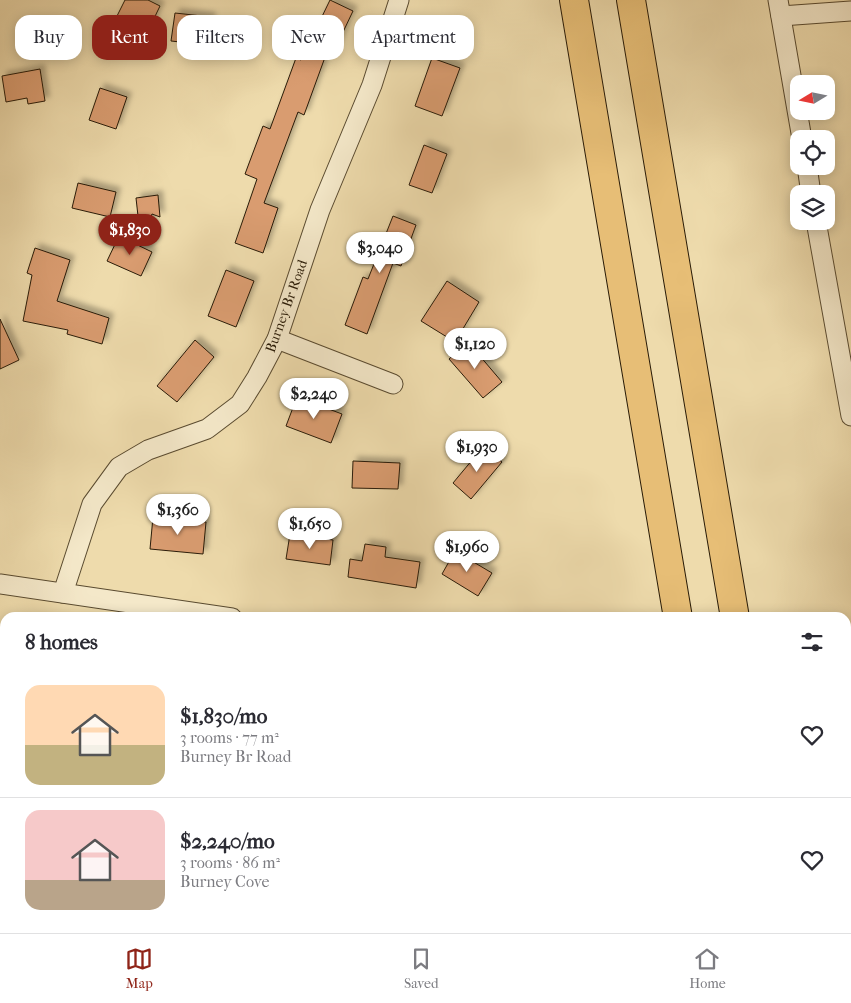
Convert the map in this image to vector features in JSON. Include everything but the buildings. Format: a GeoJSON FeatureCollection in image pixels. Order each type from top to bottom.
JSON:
{"type":"FeatureCollection","features":[{"type":"Feature","properties":{"kind":"highway"},"geometry":{"type":"LineString","coordinates":[[574,0],[677,612]]}},
{"type":"Feature","properties":{"kind":"highway"},"geometry":{"type":"LineString","coordinates":[[631,0],[734,612]]}},
{"type":"Feature","properties":{"kind":"street","name":"Burney Br Road"},"geometry":{"type":"LineString","coordinates":[[63,594],[92,504],[119,467],[148,450],[207,429],[240,404],[277,339],[320,210],[372,85],[399,0]]}},
{"type":"Feature","properties":{"kind":"street"},"geometry":{"type":"LineString","coordinates":[[800,130],[779,8],[851,11]]}},
{"type":"Feature","properties":{"kind":"street"},"geometry":{"type":"LineString","coordinates":[[818,230],[851,416]]}},
{"type":"Feature","properties":{"kind":"street"},"geometry":{"type":"LineString","coordinates":[[277,339],[393,384]]}},
{"type":"Feature","properties":{"kind":"street"},"geometry":{"type":"LineString","coordinates":[[0,584],[190,612]]}}]}
